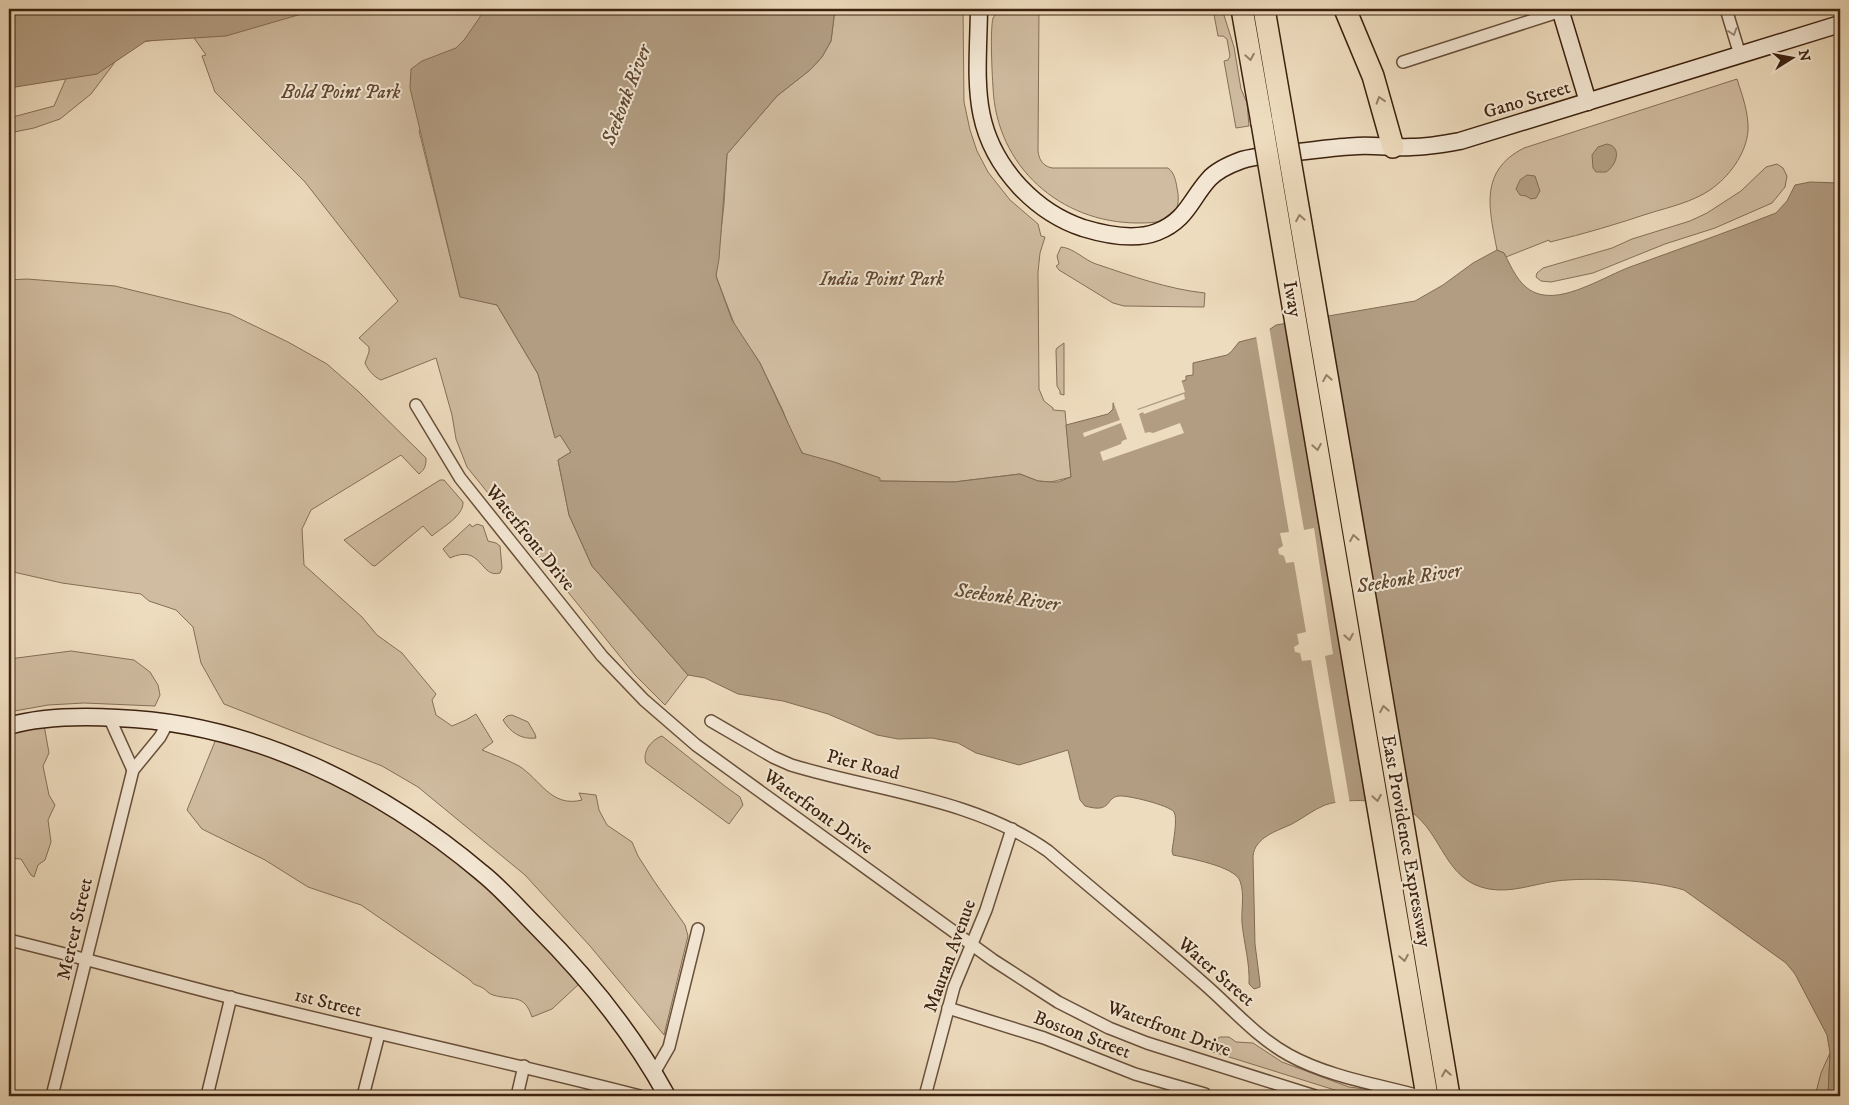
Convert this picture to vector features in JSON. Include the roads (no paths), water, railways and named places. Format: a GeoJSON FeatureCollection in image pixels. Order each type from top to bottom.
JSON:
{"type":"FeatureCollection","features":[{"type":"Feature","properties":{"kind":"highway","name":"Iway"},"geometry":{"type":"LineString","coordinates":[[1242,9],[1341,589]]}},
{"type":"Feature","properties":{"kind":"highway","name":"Iway"},"geometry":{"type":"LineString","coordinates":[[1264,9],[1363,586]]}},
{"type":"Feature","properties":{"kind":"highway"},"geometry":{"type":"LineString","coordinates":[[1346,9],[1373,76],[1393,147]]}},
{"type":"Feature","properties":{"kind":"highway","name":"East Providence Expressway"},"geometry":{"type":"LineString","coordinates":[[1363,586],[1449,1096]]}},
{"type":"Feature","properties":{"kind":"highway","name":"East Providence Expressway"},"geometry":{"type":"LineString","coordinates":[[1341,589],[1428,1096]]}},
{"type":"Feature","properties":{"kind":"highway"},"geometry":{"type":"LineString","coordinates":[[1420,1054],[1421,1096]]}},
{"type":"Feature","properties":{"kind":"main road","name":"Gano Street"},"geometry":{"type":"LineString","coordinates":[[979,9],[978,90],[988,138],[995,154],[1008,174],[1029,196],[1055,215],[1074,225],[1105,234],[1132,236],[1153,233],[1171,224],[1184,214],[1208,180],[1218,172],[1241,160],[1359,146],[1431,146],[1465,140],[1840,24]]}},
{"type":"Feature","properties":{"kind":"main road"},"geometry":{"type":"LineString","coordinates":[[1560,10],[1588,102]]}},
{"type":"Feature","properties":{"kind":"main road"},"geometry":{"type":"LineString","coordinates":[[9,726],[67,717],[110,717],[168,722],[202,728],[259,744],[332,774],[387,804],[437,837],[484,874],[563,953],[600,997],[654,1073],[667,1096]]}},
{"type":"Feature","properties":{"kind":"street"},"geometry":{"type":"LineString","coordinates":[[1726,9],[1740,55]]}},
{"type":"Feature","properties":{"kind":"street"},"geometry":{"type":"LineString","coordinates":[[1403,62],[1560,10]]}},
{"type":"Feature","properties":{"kind":"street","name":"Waterfront Drive"},"geometry":{"type":"LineString","coordinates":[[416,406],[460,478],[602,656],[644,700],[696,745],[994,960],[1047,996],[1115,1031],[1147,1043],[1315,1096]]}},
{"type":"Feature","properties":{"kind":"street"},"geometry":{"type":"LineString","coordinates":[[110,717],[133,770]]}},
{"type":"Feature","properties":{"kind":"street","name":"Pier Road"},"geometry":{"type":"LineString","coordinates":[[711,721],[772,757],[791,764],[930,800],[1012,829]]}},
{"type":"Feature","properties":{"kind":"street","name":"Mercer Street"},"geometry":{"type":"LineString","coordinates":[[52,1096],[133,770],[160,737],[168,722]]}},
{"type":"Feature","properties":{"kind":"street","name":"Mauran Avenue"},"geometry":{"type":"LineString","coordinates":[[925,1096],[958,977],[986,910],[1012,829]]}},
{"type":"Feature","properties":{"kind":"street","name":"Water Street"},"geometry":{"type":"LineString","coordinates":[[1012,829],[1048,851],[1281,1051],[1335,1074],[1421,1096]]}},
{"type":"Feature","properties":{"kind":"street"},"geometry":{"type":"LineString","coordinates":[[654,1073],[669,1047],[698,929]]}},
{"type":"Feature","properties":{"kind":"street","name":"1st Street"},"geometry":{"type":"LineString","coordinates":[[9,940],[86,958],[231,998],[379,1034],[524,1066],[640,1096]]}},
{"type":"Feature","properties":{"kind":"street"},"geometry":{"type":"LineString","coordinates":[[207,1096],[231,998]]}},
{"type":"Feature","properties":{"kind":"street","name":"Boston Street"},"geometry":{"type":"LineString","coordinates":[[948,1008],[1044,1038],[1136,1074],[1205,1094]]}},
{"type":"Feature","properties":{"kind":"street"},"geometry":{"type":"LineString","coordinates":[[363,1096],[379,1034]]}},
{"type":"Feature","properties":{"kind":"street"},"geometry":{"type":"LineString","coordinates":[[517,1096],[524,1066]]}},
{"type":"Feature","properties":{"kind":"water"},"geometry":{"type":"Polygon","coordinates":[[[9,9],[312,9],[305,13],[226,36],[146,41],[97,74],[9,88],[9,9]]]}},
{"type":"Feature","properties":{"kind":"water","name":"Seekonk River"},"geometry":{"type":"Polygon","coordinates":[[[481,9],[835,9],[831,41],[822,57],[810,70],[777,96],[727,154],[716,276],[732,320],[760,363],[802,453],[880,478],[880,481],[954,482],[1020,474],[1038,481],[1058,482],[1071,477],[1066,425],[1108,414],[1113,409],[1113,403],[1186,380],[1186,376],[1193,375],[1193,363],[1227,355],[1239,342],[1259,337],[1276,325],[1415,301],[1443,285],[1473,263],[1497,250],[1504,253],[1519,279],[1529,290],[1544,295],[1565,294],[1630,267],[1776,213],[1787,201],[1795,185],[1810,182],[1840,183],[1840,1096],[1828,1096],[1830,1053],[1827,1035],[1795,974],[1786,963],[1684,890],[1621,880],[1586,879],[1556,881],[1506,890],[1489,889],[1474,884],[1462,877],[1453,867],[1430,831],[1410,811],[1396,806],[1368,801],[1331,803],[1262,839],[1255,849],[1253,856],[1255,944],[1260,987],[1254,989],[1249,984],[1248,961],[1242,923],[1240,881],[1229,871],[1220,867],[1173,855],[1175,815],[1171,809],[1123,796],[1115,797],[1104,807],[1094,808],[1085,806],[1080,800],[1068,750],[1019,765],[976,753],[958,743],[932,738],[898,739],[877,735],[828,714],[783,701],[738,694],[705,678],[688,675],[592,566],[569,515],[558,460],[571,452],[560,435],[555,438],[538,374],[497,305],[460,297],[410,88],[411,69],[422,61],[456,48],[480,17],[481,9]]]}},
{"type":"Feature","properties":{"kind":"water"},"geometry":{"type":"Polygon","coordinates":[[[1607,144],[1615,149],[1615,161],[1613,166],[1606,172],[1596,172],[1593,168],[1592,155],[1598,147],[1607,144]]]}},
{"type":"Feature","properties":{"kind":"water"},"geometry":{"type":"Polygon","coordinates":[[[1527,175],[1535,176],[1540,191],[1536,198],[1531,199],[1520,195],[1516,189],[1520,180],[1527,175]]]}},
{"type":"Feature","properties":{"kind":"park label","name":"Bold Point Park"},"geometry":{"type":"Point","coordinates":[341,92]}},
{"type":"Feature","properties":{"kind":"park label","name":"India Point Park"},"geometry":{"type":"Point","coordinates":[882,279]}}]}
